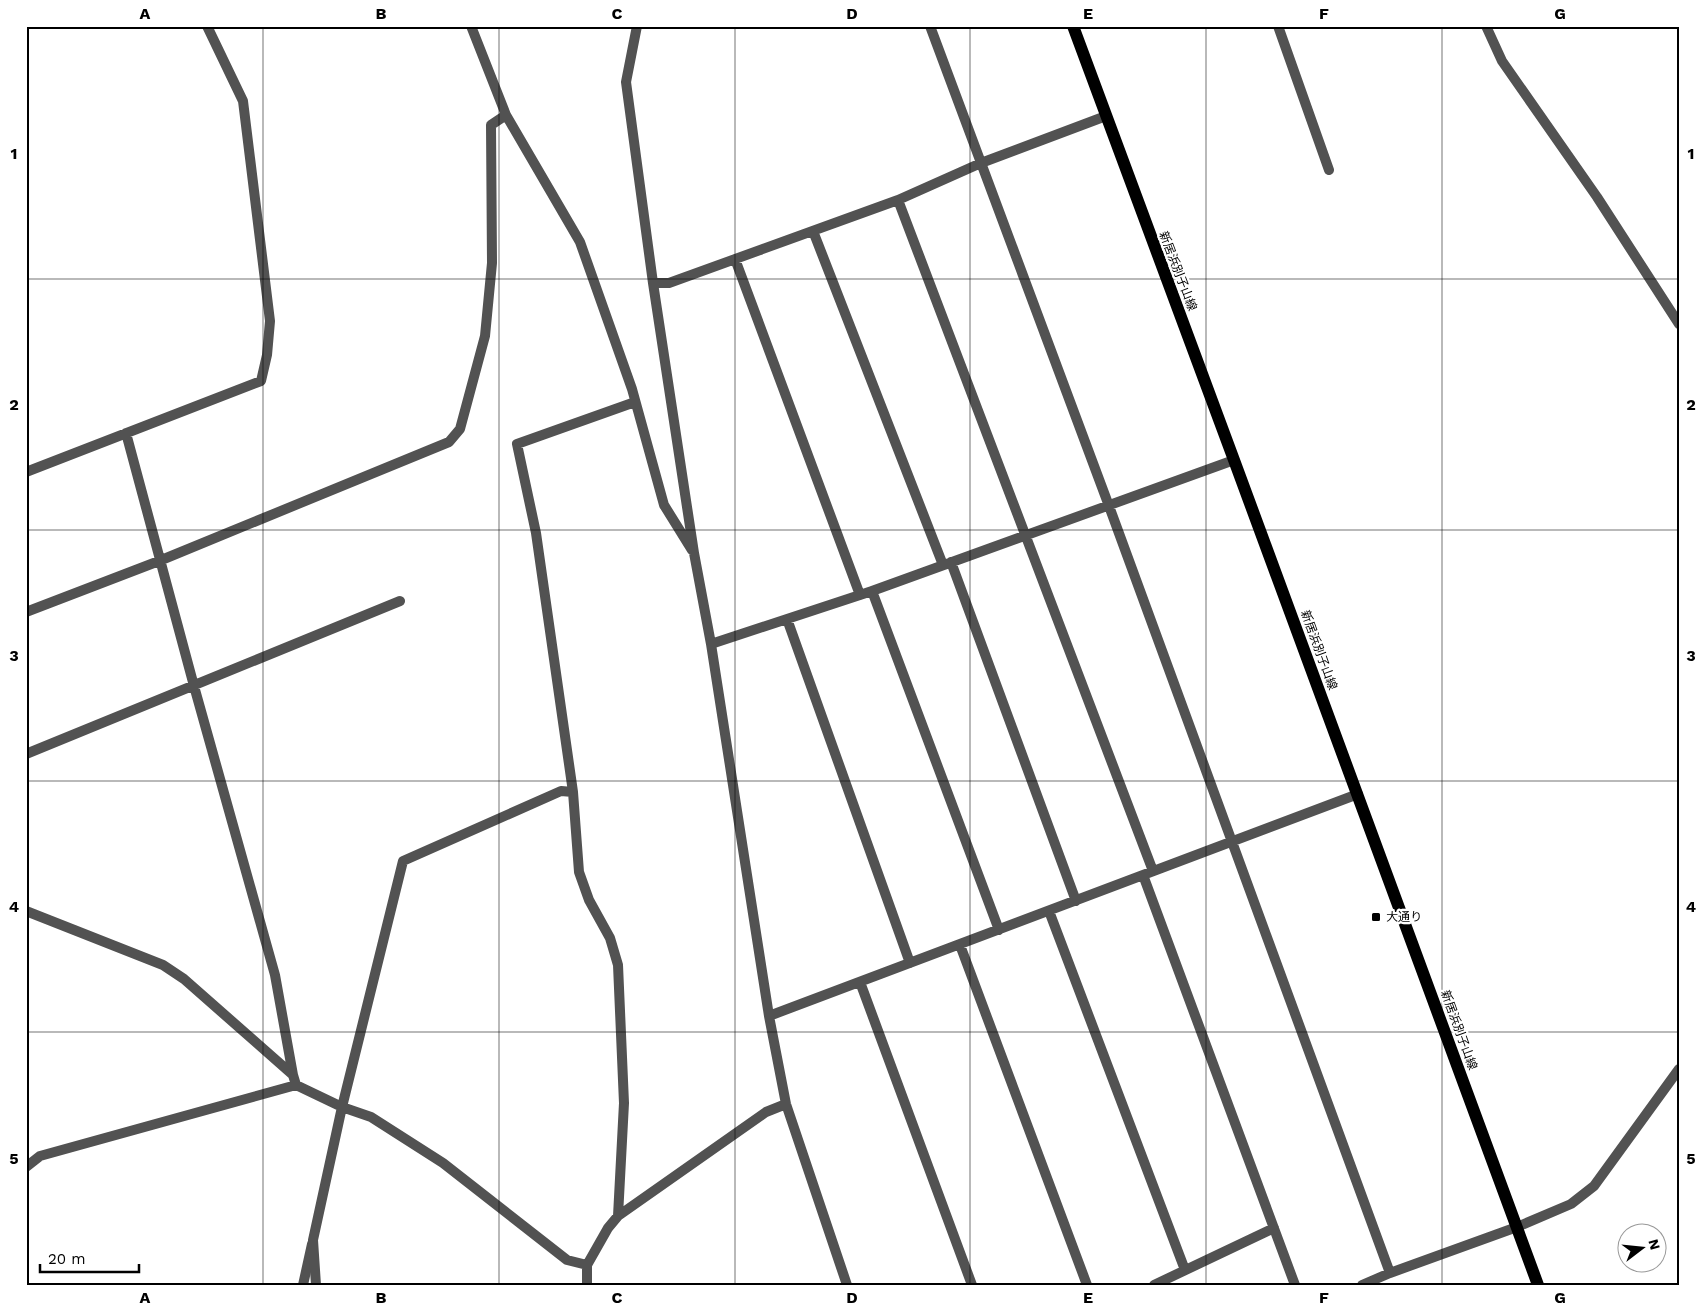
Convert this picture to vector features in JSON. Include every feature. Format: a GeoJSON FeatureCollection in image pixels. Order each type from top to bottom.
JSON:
{"type":"FeatureCollection","features":[{"type":"Feature","properties":{"kind":"main road","name":"新居浜別子山線"},"geometry":{"type":"LineString","coordinates":[[1073,26],[1538,1285]]}},
{"type":"Feature","properties":{"kind":"street"},"geometry":{"type":"LineString","coordinates":[[26,472],[261,381],[268,355],[270,321],[243,101],[206,26]]}},
{"type":"Feature","properties":{"kind":"street"},"geometry":{"type":"LineString","coordinates":[[471,26],[506,115],[580,242],[635,402],[664,505],[694,553]]}},
{"type":"Feature","properties":{"kind":"street"},"geometry":{"type":"LineString","coordinates":[[637,26],[626,82],[653,283],[694,553],[712,644],[770,1016],[786,1104],[847,1285]]}},
{"type":"Feature","properties":{"kind":"street"},"geometry":{"type":"LineString","coordinates":[[930,26],[1109,506],[1390,1272]]}},
{"type":"Feature","properties":{"kind":"street"},"geometry":{"type":"LineString","coordinates":[[1278,26],[1329,170]]}},
{"type":"Feature","properties":{"kind":"street"},"geometry":{"type":"LineString","coordinates":[[1486,26],[1502,61],[1597,197],[1679,324]]}},
{"type":"Feature","properties":{"kind":"street"},"geometry":{"type":"LineString","coordinates":[[26,612],[160,561],[449,442],[460,429],[485,336],[492,263],[491,125],[506,115]]}},
{"type":"Feature","properties":{"kind":"street"},"geometry":{"type":"LineString","coordinates":[[653,283],[669,283],[898,200],[981,163],[1106,116]]}},
{"type":"Feature","properties":{"kind":"street"},"geometry":{"type":"LineString","coordinates":[[898,200],[1153,871]]}},
{"type":"Feature","properties":{"kind":"street"},"geometry":{"type":"LineString","coordinates":[[813,231],[947,564],[1076,900]]}},
{"type":"Feature","properties":{"kind":"street"},"geometry":{"type":"LineString","coordinates":[[735,259],[860,595]]}},
{"type":"Feature","properties":{"kind":"street"},"geometry":{"type":"LineString","coordinates":[[618,1216],[624,1103],[618,965],[610,938],[589,900],[579,872],[573,792],[536,533],[517,444],[635,402]]}},
{"type":"Feature","properties":{"kind":"street"},"geometry":{"type":"LineString","coordinates":[[126,433],[275,975],[296,1085]]}},
{"type":"Feature","properties":{"kind":"street"},"geometry":{"type":"LineString","coordinates":[[712,644],[872,591],[1234,460]]}},
{"type":"Feature","properties":{"kind":"street"},"geometry":{"type":"LineString","coordinates":[[872,591],[999,930]]}},
{"type":"Feature","properties":{"kind":"street"},"geometry":{"type":"LineString","coordinates":[[26,754],[400,601]]}},
{"type":"Feature","properties":{"kind":"street"},"geometry":{"type":"LineString","coordinates":[[786,619],[910,963]]}},
{"type":"Feature","properties":{"kind":"street"},"geometry":{"type":"LineString","coordinates":[[303,1285],[342,1107],[404,861],[561,791],[573,792]]}},
{"type":"Feature","properties":{"kind":"street"},"geometry":{"type":"LineString","coordinates":[[770,1016],[1358,794]]}},
{"type":"Feature","properties":{"kind":"street"},"geometry":{"type":"LineString","coordinates":[[1142,875],[1295,1285]]}},
{"type":"Feature","properties":{"kind":"street"},"geometry":{"type":"LineString","coordinates":[[26,911],[163,965],[184,979],[293,1075]]}},
{"type":"Feature","properties":{"kind":"street"},"geometry":{"type":"LineString","coordinates":[[1049,911],[1185,1270]]}},
{"type":"Feature","properties":{"kind":"street"},"geometry":{"type":"LineString","coordinates":[[960,945],[1087,1285]]}},
{"type":"Feature","properties":{"kind":"street"},"geometry":{"type":"LineString","coordinates":[[860,982],[972,1285]]}},
{"type":"Feature","properties":{"kind":"street"},"geometry":{"type":"LineString","coordinates":[[1362,1285],[1390,1272],[1517,1227],[1571,1204],[1594,1186],[1679,1069]]}},
{"type":"Feature","properties":{"kind":"street"},"geometry":{"type":"LineString","coordinates":[[26,1167],[40,1156],[296,1085],[342,1107],[371,1117],[443,1163],[567,1260],[587,1266]]}},
{"type":"Feature","properties":{"kind":"street"},"geometry":{"type":"LineString","coordinates":[[587,1285],[587,1266],[608,1228],[618,1216],[766,1112],[786,1104]]}},
{"type":"Feature","properties":{"kind":"street"},"geometry":{"type":"LineString","coordinates":[[1154,1285],[1274,1228]]}},
{"type":"Feature","properties":{"kind":"street"},"geometry":{"type":"LineString","coordinates":[[313,1240],[316,1285]]}},
{"type":"Feature","properties":{"kind":"place","name":"大通り"},"geometry":{"type":"Point","coordinates":[1376,917]}}]}
